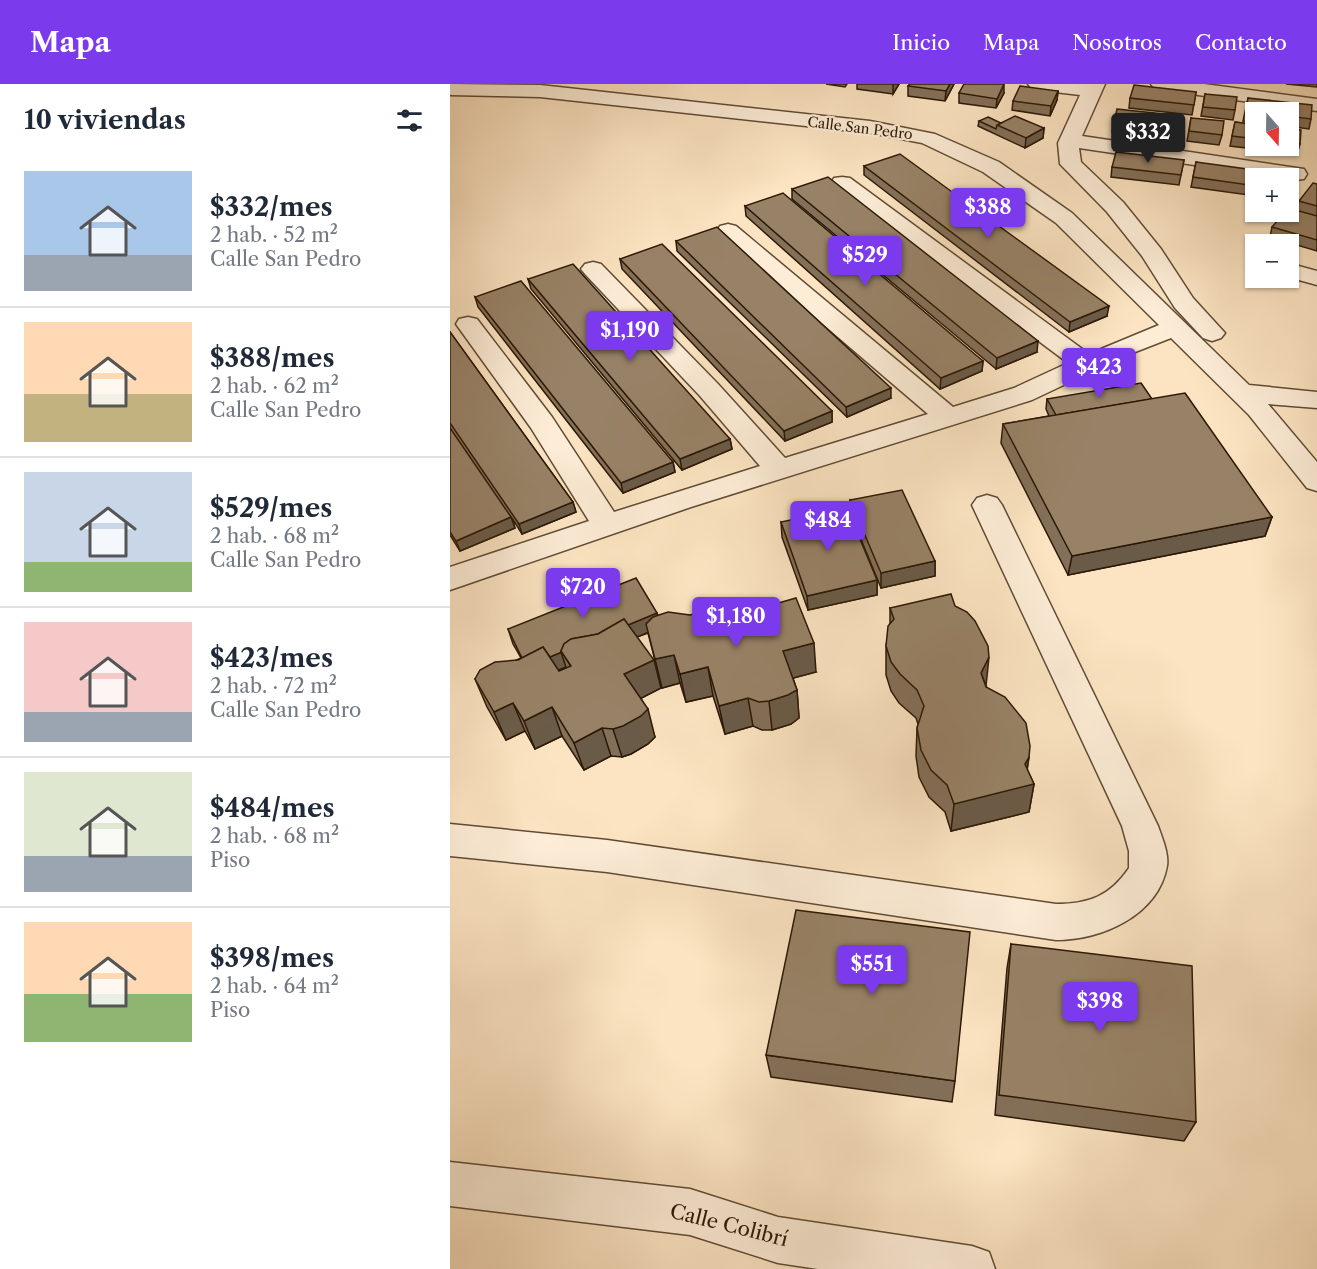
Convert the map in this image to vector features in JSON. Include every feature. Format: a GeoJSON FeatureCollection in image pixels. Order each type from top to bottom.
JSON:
{"type":"FeatureCollection","features":[{"type":"Feature","properties":{"kind":"street"},"geometry":{"type":"LineString","coordinates":[[1038,84],[1093,88],[1069,140],[1067,150],[1071,164],[1115,207],[1154,254],[1172,287],[1222,346],[1245,396],[1317,418]]}},
{"type":"Feature","properties":{"kind":"street"},"geometry":{"type":"LineString","coordinates":[[1161,84],[1317,105]]}},
{"type":"Feature","properties":{"kind":"street","name":"Calle San Pedro"},"geometry":{"type":"LineString","coordinates":[[450,89],[540,91],[870,128],[928,138],[991,167],[1064,218],[1245,396],[1317,481]]}},
{"type":"Feature","properties":{"kind":"street"},"geometry":{"type":"LineString","coordinates":[[460,111],[511,90]]}},
{"type":"Feature","properties":{"kind":"street"},"geometry":{"type":"LineString","coordinates":[[1069,140],[1256,168]]}},
{"type":"Feature","properties":{"kind":"street"},"geometry":{"type":"LineString","coordinates":[[842,183],[1088,365]]}},
{"type":"Feature","properties":{"kind":"street"},"geometry":{"type":"LineString","coordinates":[[728,231],[948,417]]}},
{"type":"Feature","properties":{"kind":"street"},"geometry":{"type":"LineString","coordinates":[[593,268],[709,390],[780,470]]}},
{"type":"Feature","properties":{"kind":"street"},"geometry":{"type":"LineString","coordinates":[[1299,273],[1317,278]]}},
{"type":"Feature","properties":{"kind":"street"},"geometry":{"type":"LineString","coordinates":[[468,324],[542,423],[606,524]]}},
{"type":"Feature","properties":{"kind":"street"},"geometry":{"type":"LineString","coordinates":[[450,579],[606,524],[1023,394],[1177,327]]}},
{"type":"Feature","properties":{"kind":"street"},"geometry":{"type":"LineString","coordinates":[[1245,396],[1317,400]]}},
{"type":"Feature","properties":{"kind":"street"},"geometry":{"type":"LineString","coordinates":[[450,840],[607,856],[1056,922],[1082,921],[1106,913],[1125,899],[1143,878],[1148,867],[1148,855],[1140,826],[987,506]]}},
{"type":"Feature","properties":{"kind":"street","name":"Calle Colibrí"},"geometry":{"type":"LineString","coordinates":[[450,1184],[690,1212],[778,1240],[972,1269]]}},
{"type":"Feature","properties":{"kind":"building"},"geometry":{"type":"Polygon","coordinates":[[[910,84],[950,84],[946,91],[908,86],[910,84]]]}},
{"type":"Feature","properties":{"kind":"building"},"geometry":{"type":"Polygon","coordinates":[[[964,84],[1004,84],[997,99],[959,93],[964,84]]]}},
{"type":"Feature","properties":{"kind":"building"},"geometry":{"type":"Polygon","coordinates":[[[1134,85],[1196,92],[1194,105],[1130,98],[1134,85]]]}},
{"type":"Feature","properties":{"kind":"building"},"geometry":{"type":"Polygon","coordinates":[[[1020,86],[1058,91],[1051,106],[1013,101],[1020,86]]]}},
{"type":"Feature","properties":{"kind":"building"},"geometry":{"type":"Polygon","coordinates":[[[1205,94],[1237,97],[1235,110],[1203,107],[1205,94]]]}},
{"type":"Feature","properties":{"kind":"building"},"geometry":{"type":"Polygon","coordinates":[[[1248,98],[1285,102],[1247,102],[1248,98]]]}},
{"type":"Feature","properties":{"kind":"building"},"geometry":{"type":"Polygon","coordinates":[[[1299,104],[1312,105],[1311,119],[1299,117],[1299,104]]]}},
{"type":"Feature","properties":{"kind":"building"},"geometry":{"type":"Polygon","coordinates":[[[1117,109],[1182,116],[1179,130],[1114,122],[1117,109]]]}},
{"type":"Feature","properties":{"kind":"building"},"geometry":{"type":"Polygon","coordinates":[[[1015,116],[1044,128],[1026,138],[997,125],[1015,116]]]}},
{"type":"Feature","properties":{"kind":"building"},"geometry":{"type":"Polygon","coordinates":[[[988,117],[1001,123],[996,129],[979,121],[988,117]]]}},
{"type":"Feature","properties":{"kind":"building"},"geometry":{"type":"Polygon","coordinates":[[[1191,118],[1224,121],[1222,135],[1189,131],[1191,118]]]}},
{"type":"Feature","properties":{"kind":"building"},"geometry":{"type":"Polygon","coordinates":[[[1235,122],[1245,123],[1245,138],[1232,136],[1235,122]]]}},
{"type":"Feature","properties":{"kind":"building"},"geometry":{"type":"Polygon","coordinates":[[[1116,152],[1184,160],[1181,175],[1112,167],[1116,152]]]}},
{"type":"Feature","properties":{"kind":"building"},"geometry":{"type":"Polygon","coordinates":[[[900,154],[1109,306],[1070,322],[864,166],[900,154]]]}},
{"type":"Feature","properties":{"kind":"building"},"geometry":{"type":"Polygon","coordinates":[[[1196,162],[1245,169],[1245,184],[1193,177],[1196,162]]]}},
{"type":"Feature","properties":{"kind":"building"},"geometry":{"type":"Polygon","coordinates":[[[828,177],[1038,341],[997,358],[792,189],[828,177]]]}},
{"type":"Feature","properties":{"kind":"building"},"geometry":{"type":"Polygon","coordinates":[[[1313,183],[1317,184],[1317,206],[1299,201],[1313,183]]]}},
{"type":"Feature","properties":{"kind":"building"},"geometry":{"type":"Polygon","coordinates":[[[783,193],[983,361],[941,378],[745,206],[783,193]]]}},
{"type":"Feature","properties":{"kind":"building"},"geometry":{"type":"Polygon","coordinates":[[[1299,211],[1317,216],[1317,240],[1299,234],[1272,227],[1276,222],[1299,222],[1299,211]]]}},
{"type":"Feature","properties":{"kind":"building"},"geometry":{"type":"Polygon","coordinates":[[[717,227],[891,388],[846,407],[676,241],[717,227]]]}},
{"type":"Feature","properties":{"kind":"building"},"geometry":{"type":"Polygon","coordinates":[[[662,244],[832,411],[784,431],[620,259],[662,244]]]}},
{"type":"Feature","properties":{"kind":"building"},"geometry":{"type":"Polygon","coordinates":[[[573,264],[730,439],[680,459],[528,279],[573,264]]]}},
{"type":"Feature","properties":{"kind":"building"},"geometry":{"type":"Polygon","coordinates":[[[521,281],[673,462],[621,483],[475,297],[521,281]]]}},
{"type":"Feature","properties":{"kind":"building"},"geometry":{"type":"Polygon","coordinates":[[[450,332],[573,502],[519,524],[450,423],[450,332]]]}},
{"type":"Feature","properties":{"kind":"building"},"geometry":{"type":"Polygon","coordinates":[[[1141,383],[1152,399],[1056,415],[1047,399],[1141,383]]]}},
{"type":"Feature","properties":{"kind":"building"},"geometry":{"type":"Polygon","coordinates":[[[1185,393],[1272,517],[1072,556],[1003,424],[1185,393]]]}},
{"type":"Feature","properties":{"kind":"building"},"geometry":{"type":"Polygon","coordinates":[[[450,428],[511,517],[456,541],[450,532],[450,428]]]}},
{"type":"Feature","properties":{"kind":"building"},"geometry":{"type":"Polygon","coordinates":[[[902,490],[935,561],[881,573],[850,500],[902,490]]]}},
{"type":"Feature","properties":{"kind":"building"},"geometry":{"type":"Polygon","coordinates":[[[847,508],[877,580],[807,596],[781,522],[847,508]]]}},
{"type":"Feature","properties":{"kind":"building"},"geometry":{"type":"Polygon","coordinates":[[[636,578],[657,613],[628,625],[624,619],[598,634],[571,639],[564,644],[562,652],[550,657],[543,647],[522,658],[508,629],[636,578]]]}},
{"type":"Feature","properties":{"kind":"building"},"geometry":{"type":"Polygon","coordinates":[[[951,594],[955,606],[967,612],[975,621],[988,646],[989,657],[981,673],[986,687],[1005,697],[1026,723],[1030,746],[1029,757],[1025,764],[1034,784],[954,804],[947,785],[931,770],[921,750],[917,728],[924,706],[917,690],[891,662],[886,646],[888,626],[894,619],[890,608],[951,594]]]}},
{"type":"Feature","properties":{"kind":"building"},"geometry":{"type":"Polygon","coordinates":[[[796,598],[814,643],[783,651],[797,690],[788,695],[759,702],[748,698],[719,706],[708,667],[680,674],[674,655],[655,659],[646,624],[653,617],[668,612],[690,615],[716,608],[724,634],[736,632],[731,615],[743,606],[768,606],[796,598]]]}},
{"type":"Feature","properties":{"kind":"building"},"geometry":{"type":"Polygon","coordinates":[[[624,619],[654,660],[624,674],[648,709],[641,716],[623,726],[613,729],[602,728],[574,743],[552,707],[524,721],[513,703],[494,712],[475,679],[480,670],[495,662],[518,660],[543,647],[559,671],[571,666],[561,651],[564,644],[571,639],[598,634],[624,619]]]}},
{"type":"Feature","properties":{"kind":"building"},"geometry":{"type":"Polygon","coordinates":[[[796,910],[970,932],[955,1081],[766,1055],[796,910]]]}},
{"type":"Feature","properties":{"kind":"building"},"geometry":{"type":"Polygon","coordinates":[[[1011,944],[1192,966],[1196,1122],[999,1095],[1011,944]]]}}]}
